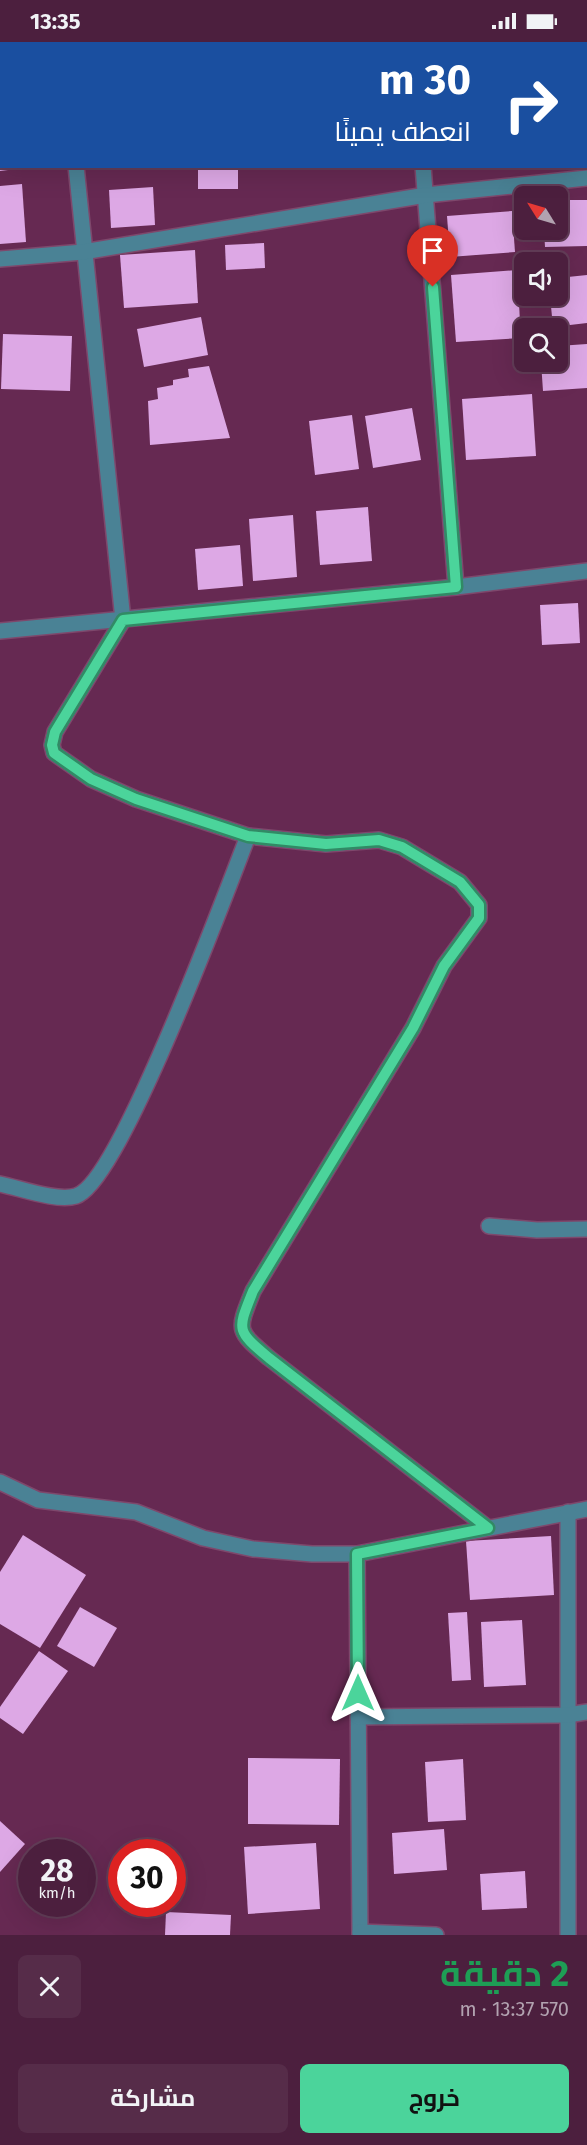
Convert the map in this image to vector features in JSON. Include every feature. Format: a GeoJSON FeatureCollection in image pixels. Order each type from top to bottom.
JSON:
{"type":"FeatureCollection","features":[{"type":"Feature","properties":{"kind":"street"},"geometry":{"type":"LineString","coordinates":[[76,168],[83,252],[123,620],[55,732],[52,745],[54,753],[91,779],[136,799],[248,836],[326,844],[379,840],[402,847],[460,882],[479,905],[479,918],[444,966],[413,1028],[253,1291],[241,1321],[244,1337],[269,1358],[488,1528]]}},
{"type":"Feature","properties":{"kind":"street"},"geometry":{"type":"LineString","coordinates":[[423,168],[456,587]]}},
{"type":"Feature","properties":{"kind":"street"},"geometry":{"type":"LineString","coordinates":[[0,259],[83,252],[426,195],[587,178]]}},
{"type":"Feature","properties":{"kind":"street"},"geometry":{"type":"LineString","coordinates":[[0,631],[456,587],[587,571]]}},
{"type":"Feature","properties":{"kind":"street"},"geometry":{"type":"LineString","coordinates":[[0,1184],[59,1197],[76,1196],[87,1190],[111,1158],[177,1016],[248,836]]}},
{"type":"Feature","properties":{"kind":"street"},"geometry":{"type":"LineString","coordinates":[[489,1226],[537,1230],[587,1229]]}},
{"type":"Feature","properties":{"kind":"street"},"geometry":{"type":"LineString","coordinates":[[0,1482],[38,1500],[136,1512],[203,1538],[253,1549],[312,1554],[357,1554],[587,1509]]}},
{"type":"Feature","properties":{"kind":"street"},"geometry":{"type":"LineString","coordinates":[[568,1512],[568,1935]]}},
{"type":"Feature","properties":{"kind":"street"},"geometry":{"type":"LineString","coordinates":[[357,1554],[360,1933],[436,1935]]}},
{"type":"Feature","properties":{"kind":"street"},"geometry":{"type":"LineString","coordinates":[[358,1717],[587,1712]]}},
{"type":"Feature","properties":{"kind":"building"},"geometry":{"type":"Polygon","coordinates":[[[0,168],[24,168],[0,171],[0,168]]]}},
{"type":"Feature","properties":{"kind":"building"},"geometry":{"type":"Polygon","coordinates":[[[198,168],[238,168],[238,189],[198,189],[198,168]]]}},
{"type":"Feature","properties":{"kind":"building"},"geometry":{"type":"Polygon","coordinates":[[[22,184],[26,242],[0,244],[0,186],[22,184]]]}},
{"type":"Feature","properties":{"kind":"building"},"geometry":{"type":"Polygon","coordinates":[[[153,187],[155,225],[111,228],[109,190],[153,187]]]}},
{"type":"Feature","properties":{"kind":"building"},"geometry":{"type":"Polygon","coordinates":[[[568,200],[587,200],[587,246],[545,247],[545,240],[568,240],[568,200]]]}},
{"type":"Feature","properties":{"kind":"building"},"geometry":{"type":"Polygon","coordinates":[[[512,211],[515,252],[450,257],[447,216],[512,211]]]}},
{"type":"Feature","properties":{"kind":"building"},"geometry":{"type":"Polygon","coordinates":[[[264,243],[265,268],[226,270],[225,245],[264,243]]]}},
{"type":"Feature","properties":{"kind":"building"},"geometry":{"type":"Polygon","coordinates":[[[195,250],[198,303],[124,308],[120,255],[195,250]]]}},
{"type":"Feature","properties":{"kind":"building"},"geometry":{"type":"Polygon","coordinates":[[[514,270],[514,306],[519,306],[520,318],[514,318],[514,338],[456,342],[451,275],[514,270]]]}},
{"type":"Feature","properties":{"kind":"building"},"geometry":{"type":"Polygon","coordinates":[[[587,275],[587,323],[568,325],[568,318],[552,318],[551,306],[568,306],[568,277],[587,275]]]}},
{"type":"Feature","properties":{"kind":"building"},"geometry":{"type":"Polygon","coordinates":[[[201,317],[208,355],[144,367],[137,329],[201,317]]]}},
{"type":"Feature","properties":{"kind":"building"},"geometry":{"type":"Polygon","coordinates":[[[3,334],[72,336],[70,391],[1,389],[3,334]]]}},
{"type":"Feature","properties":{"kind":"building"},"geometry":{"type":"Polygon","coordinates":[[[587,344],[587,388],[543,391],[542,372],[568,372],[568,345],[587,344]]]}},
{"type":"Feature","properties":{"kind":"building"},"geometry":{"type":"Polygon","coordinates":[[[209,366],[230,438],[150,445],[148,401],[158,399],[157,388],[173,385],[173,380],[189,377],[188,369],[209,366]]]}},
{"type":"Feature","properties":{"kind":"building"},"geometry":{"type":"Polygon","coordinates":[[[532,394],[536,456],[466,460],[462,399],[532,394]]]}},
{"type":"Feature","properties":{"kind":"building"},"geometry":{"type":"Polygon","coordinates":[[[412,408],[421,460],[373,468],[365,416],[412,408]]]}},
{"type":"Feature","properties":{"kind":"building"},"geometry":{"type":"Polygon","coordinates":[[[352,415],[359,469],[315,475],[309,421],[352,415]]]}},
{"type":"Feature","properties":{"kind":"building"},"geometry":{"type":"Polygon","coordinates":[[[368,507],[372,561],[320,565],[316,511],[368,507]]]}},
{"type":"Feature","properties":{"kind":"building"},"geometry":{"type":"Polygon","coordinates":[[[293,515],[297,577],[253,581],[249,519],[293,515]]]}},
{"type":"Feature","properties":{"kind":"building"},"geometry":{"type":"Polygon","coordinates":[[[240,545],[243,586],[198,590],[195,549],[240,545]]]}},
{"type":"Feature","properties":{"kind":"building"},"geometry":{"type":"Polygon","coordinates":[[[578,603],[580,643],[542,645],[540,605],[578,603]]]}},
{"type":"Feature","properties":{"kind":"building"},"geometry":{"type":"Polygon","coordinates":[[[23,1535],[86,1575],[40,1648],[0,1624],[0,1572],[23,1535]]]}},
{"type":"Feature","properties":{"kind":"building"},"geometry":{"type":"Polygon","coordinates":[[[551,1536],[554,1595],[470,1600],[466,1541],[551,1536]]]}},
{"type":"Feature","properties":{"kind":"building"},"geometry":{"type":"Polygon","coordinates":[[[80,1607],[117,1628],[94,1667],[57,1646],[80,1607]]]}},
{"type":"Feature","properties":{"kind":"building"},"geometry":{"type":"Polygon","coordinates":[[[467,1612],[471,1680],[452,1681],[448,1613],[467,1612]]]}},
{"type":"Feature","properties":{"kind":"building"},"geometry":{"type":"Polygon","coordinates":[[[522,1620],[526,1685],[484,1687],[481,1622],[522,1620]]]}},
{"type":"Feature","properties":{"kind":"building"},"geometry":{"type":"Polygon","coordinates":[[[39,1651],[68,1671],[23,1734],[0,1718],[0,1707],[39,1651]]]}},
{"type":"Feature","properties":{"kind":"building"},"geometry":{"type":"Polygon","coordinates":[[[248,1758],[340,1759],[339,1825],[248,1824],[248,1758]]]}},
{"type":"Feature","properties":{"kind":"building"},"geometry":{"type":"Polygon","coordinates":[[[463,1759],[466,1820],[428,1822],[425,1762],[463,1759]]]}},
{"type":"Feature","properties":{"kind":"building"},"geometry":{"type":"Polygon","coordinates":[[[0,1821],[20,1839],[18,1852],[0,1872],[0,1821]]]}},
{"type":"Feature","properties":{"kind":"building"},"geometry":{"type":"Polygon","coordinates":[[[444,1829],[447,1870],[394,1874],[392,1833],[444,1829]]]}},
{"type":"Feature","properties":{"kind":"building"},"geometry":{"type":"Polygon","coordinates":[[[316,1843],[320,1909],[248,1914],[244,1847],[316,1843]]]}},
{"type":"Feature","properties":{"kind":"building"},"geometry":{"type":"Polygon","coordinates":[[[525,1871],[527,1908],[482,1910],[480,1874],[525,1871]]]}},
{"type":"Feature","properties":{"kind":"building"},"geometry":{"type":"Polygon","coordinates":[[[186,1913],[231,1915],[230,1935],[165,1935],[166,1917],[186,1917],[186,1913]]]}},
{"type":"Feature","properties":{"kind":"route"},"geometry":{"type":"LineString","coordinates":[[358,1693],[357,1554],[488,1528],[269,1358],[244,1337],[241,1321],[253,1291],[413,1028],[444,966],[456,946],[479,918],[479,905],[460,882],[402,847],[379,840],[352,840],[326,844],[248,836],[136,799],[91,779],[54,753],[52,745],[55,732],[123,620],[456,587],[433,287]]}}]}
